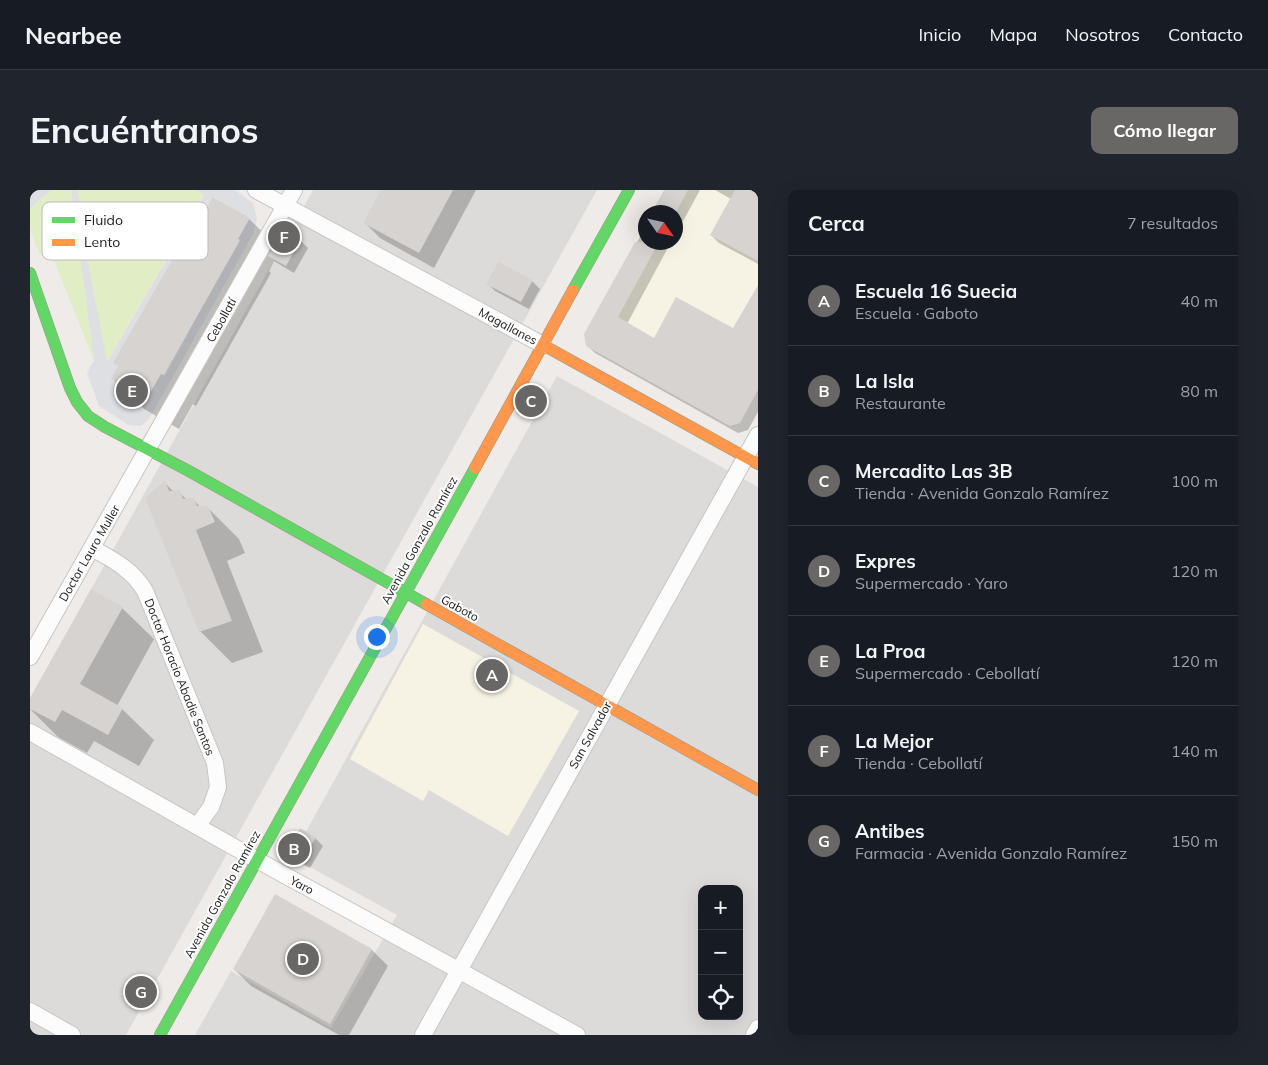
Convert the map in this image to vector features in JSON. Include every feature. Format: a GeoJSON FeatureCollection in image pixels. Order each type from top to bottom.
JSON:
{"type":"FeatureCollection","features":[{"type":"Feature","properties":{"kind":"street","name":"Magallanes"},"geometry":{"type":"LineString","coordinates":[[256,190],[543,345],[752,461]]}},
{"type":"Feature","properties":{"kind":"street","name":"Cebollatí"},"geometry":{"type":"LineString","coordinates":[[148,450],[294,190]]}},
{"type":"Feature","properties":{"kind":"street","name":"Avenida Gonzalo Ramírez"},"geometry":{"type":"LineString","coordinates":[[160,1035],[629,190]]}},
{"type":"Feature","properties":{"kind":"street"},"geometry":{"type":"LineString","coordinates":[[30,273],[70,388],[77,402],[88,416],[148,450]]}},
{"type":"Feature","properties":{"kind":"street","name":"San Salvador"},"geometry":{"type":"LineString","coordinates":[[423,1035],[607,706],[752,461],[758,435]]}},
{"type":"Feature","properties":{"kind":"street","name":"Doctor Lauro Muller"},"geometry":{"type":"LineString","coordinates":[[30,657],[148,450]]}},
{"type":"Feature","properties":{"kind":"street","name":"Gaboto"},"geometry":{"type":"LineString","coordinates":[[148,450],[758,790]]}},
{"type":"Feature","properties":{"kind":"street","name":"Doctor Horacio Abadie Santos"},"geometry":{"type":"LineString","coordinates":[[92,548],[138,578],[216,763],[218,787],[211,807],[197,826]]}},
{"type":"Feature","properties":{"kind":"street","name":"Yaro"},"geometry":{"type":"LineString","coordinates":[[30,732],[256,860],[577,1035]]}},
{"type":"Feature","properties":{"kind":"street"},"geometry":{"type":"LineString","coordinates":[[30,1011],[72,1035]]}},
{"type":"Feature","properties":{"kind":"street"},"geometry":{"type":"LineString","coordinates":[[754,1035],[758,1028]]}},
{"type":"Feature","properties":{"kind":"shaded area"},"geometry":{"type":"Polygon","coordinates":[[[37,190],[52,190],[30,208],[30,196],[37,190]]]}},
{"type":"Feature","properties":{"kind":"shaded area"},"geometry":{"type":"Polygon","coordinates":[[[71,190],[78,190],[79,202],[73,202],[71,190]]]}},
{"type":"Feature","properties":{"kind":"shaded area"},"geometry":{"type":"Polygon","coordinates":[[[196,190],[235,190],[253,203],[257,219],[253,234],[149,419],[142,425],[129,425],[99,406],[87,373],[94,360],[80,260],[87,260],[107,362],[166,260],[172,260],[114,363],[118,366],[111,378],[147,398],[161,374],[165,375],[189,332],[186,330],[201,309],[240,241],[238,239],[249,218],[214,197],[208,207],[208,202],[200,202],[204,195],[196,190]]]}},
{"type":"Feature","properties":{"kind":"shaded area"},"geometry":{"type":"Polygon","coordinates":[[[313,190],[597,190],[126,1035],[30,1035],[30,699],[313,190]]]}},
{"type":"Feature","properties":{"kind":"shaded area"},"geometry":{"type":"Polygon","coordinates":[[[664,190],[758,190],[758,390],[740,423],[730,426],[586,346],[584,334],[638,236],[638,250],[683,250],[683,205],[656,205],[664,190]]]}},
{"type":"Feature","properties":{"kind":"shaded area"},"geometry":{"type":"Polygon","coordinates":[[[557,376],[758,487],[758,1035],[195,1035],[231,971],[331,1028],[397,915],[292,857],[557,376]]]}},
{"type":"Feature","properties":{"kind":"shaded area"},"geometry":{"type":"Polygon","coordinates":[[[423,624],[579,711],[508,836],[429,790],[423,801],[350,759],[423,624]]]}},
{"type":"Feature","properties":{"kind":"green space"},"geometry":{"type":"Polygon","coordinates":[[[52,190],[71,190],[73,202],[42,202],[42,254],[40,255],[30,230],[30,208],[52,190]]]}},
{"type":"Feature","properties":{"kind":"green space"},"geometry":{"type":"Polygon","coordinates":[[[78,190],[196,190],[204,194],[199,202],[79,202],[78,190]]]}},
{"type":"Feature","properties":{"kind":"green space"},"geometry":{"type":"Polygon","coordinates":[[[54,260],[80,260],[94,360],[54,260]]]}},
{"type":"Feature","properties":{"kind":"green space"},"geometry":{"type":"Polygon","coordinates":[[[87,260],[166,260],[106,363],[87,260]]]}},
{"type":"Feature","properties":{"kind":"building"},"geometry":{"type":"Polygon","coordinates":[[[381,190],[453,190],[419,253],[363,223],[381,190]]]}},
{"type":"Feature","properties":{"kind":"building"},"geometry":{"type":"Polygon","coordinates":[[[664,190],[688,190],[680,205],[656,205],[664,190]]]}},
{"type":"Feature","properties":{"kind":"building"},"geometry":{"type":"Polygon","coordinates":[[[735,190],[758,190],[758,261],[710,235],[735,190]]]}},
{"type":"Feature","properties":{"kind":"building"},"geometry":{"type":"Polygon","coordinates":[[[213,197],[250,218],[238,239],[240,240],[164,375],[161,374],[147,398],[111,378],[118,366],[113,363],[172,260],[208,260],[208,206],[213,197]]]}},
{"type":"Feature","properties":{"kind":"building"},"geometry":{"type":"Polygon","coordinates":[[[288,233],[301,239],[286,266],[268,256],[281,234],[288,233]]]}},
{"type":"Feature","properties":{"kind":"building"},"geometry":{"type":"Polygon","coordinates":[[[635,242],[638,242],[638,250],[655,250],[618,317],[654,338],[676,297],[733,328],[758,285],[758,390],[740,423],[730,426],[586,346],[584,334],[635,242]]]}},
{"type":"Feature","properties":{"kind":"building"},"geometry":{"type":"Polygon","coordinates":[[[498,262],[533,280],[521,302],[486,284],[498,262]]]}},
{"type":"Feature","properties":{"kind":"building"},"geometry":{"type":"Polygon","coordinates":[[[165,481],[169,491],[180,490],[183,499],[194,498],[197,506],[208,506],[215,522],[196,530],[232,621],[199,632],[145,498],[165,481]]]}},
{"type":"Feature","properties":{"kind":"building"},"geometry":{"type":"Polygon","coordinates":[[[91,589],[123,607],[80,684],[123,708],[108,735],[62,710],[55,722],[30,709],[30,698],[91,589]]]}},
{"type":"Feature","properties":{"kind":"building"},"geometry":{"type":"Polygon","coordinates":[[[300,828],[316,837],[301,862],[290,855],[290,846],[300,828]]]}},
{"type":"Feature","properties":{"kind":"building"},"geometry":{"type":"Polygon","coordinates":[[[275,894],[372,949],[330,1024],[233,969],[275,894]]]}},
{"type":"Feature","properties":{"kind":"traffic: fast"},"geometry":{"type":"LineString","coordinates":[[573,290],[629,190]]}},
{"type":"Feature","properties":{"kind":"traffic: fast"},"geometry":{"type":"LineString","coordinates":[[30,273],[70,388],[77,402],[88,416],[426,604]]}},
{"type":"Feature","properties":{"kind":"traffic: fast"},"geometry":{"type":"LineString","coordinates":[[160,1035],[475,468]]}},
{"type":"Feature","properties":{"kind":"traffic: slow"},"geometry":{"type":"LineString","coordinates":[[475,468],[573,290]]}},
{"type":"Feature","properties":{"kind":"traffic: slow"},"geometry":{"type":"LineString","coordinates":[[543,345],[758,464]]}},
{"type":"Feature","properties":{"kind":"traffic: slow"},"geometry":{"type":"LineString","coordinates":[[426,604],[758,790]]}},
{"type":"Feature","properties":{"kind":"place","name":"La Mejor"},"geometry":{"type":"Point","coordinates":[284,237]}},
{"type":"Feature","properties":{"kind":"place","name":"La Proa"},"geometry":{"type":"Point","coordinates":[132,391]}},
{"type":"Feature","properties":{"kind":"place","name":"Mercadito Las 3B"},"geometry":{"type":"Point","coordinates":[531,401]}},
{"type":"Feature","properties":{"kind":"place","name":"Escuela 16 Suecia"},"geometry":{"type":"Point","coordinates":[492,675]}},
{"type":"Feature","properties":{"kind":"place","name":"La Isla"},"geometry":{"type":"Point","coordinates":[294,849]}},
{"type":"Feature","properties":{"kind":"place","name":"Expres"},"geometry":{"type":"Point","coordinates":[303,959]}},
{"type":"Feature","properties":{"kind":"place","name":"Antibes"},"geometry":{"type":"Point","coordinates":[141,992]}}]}
